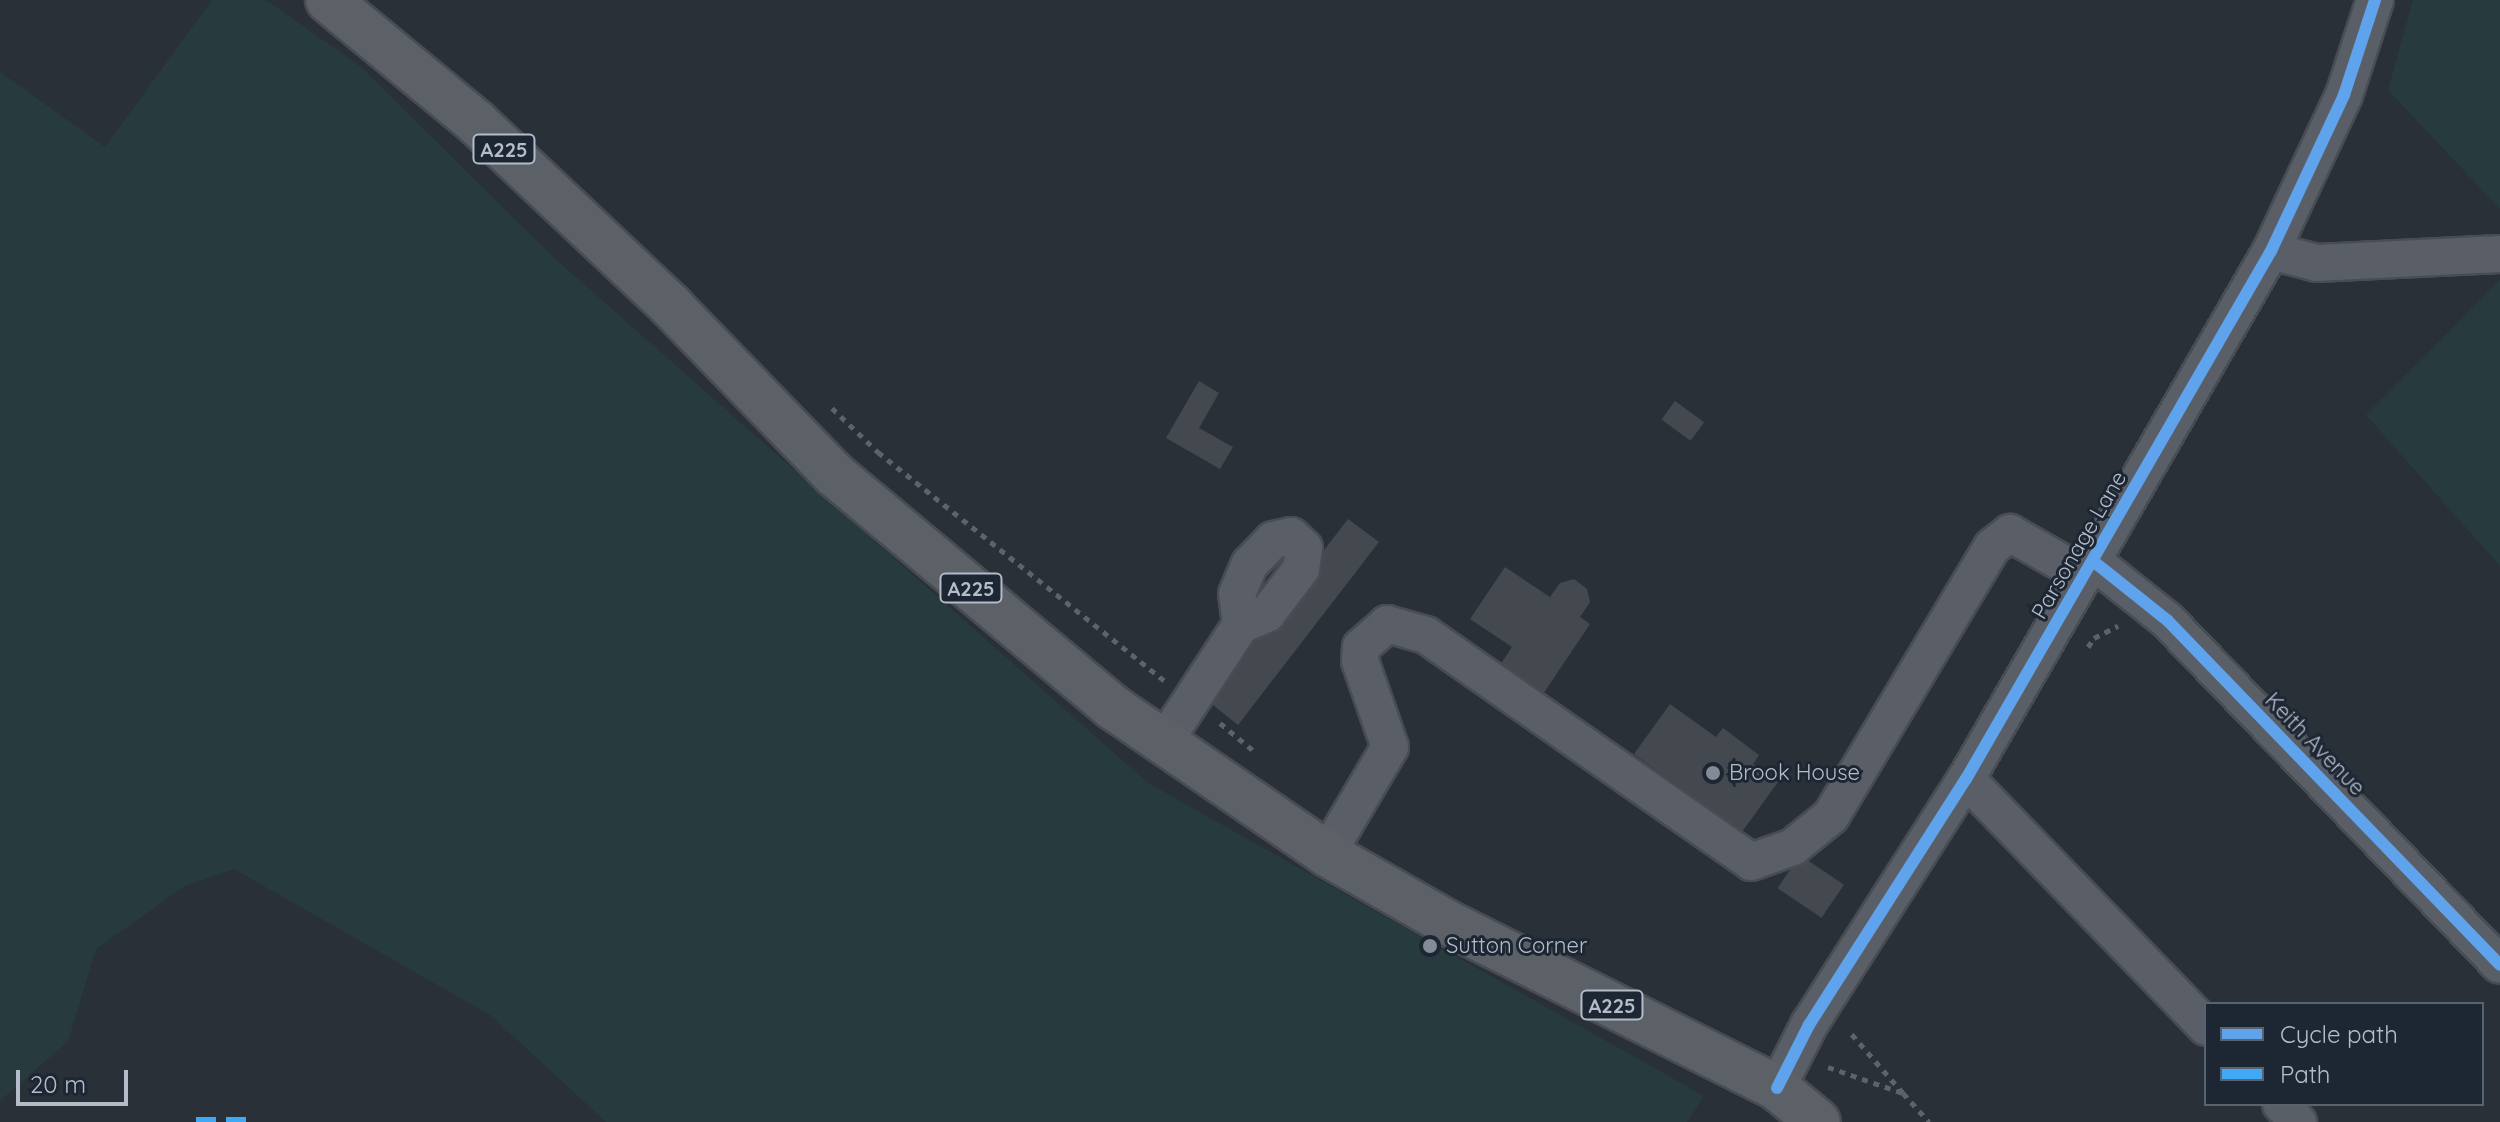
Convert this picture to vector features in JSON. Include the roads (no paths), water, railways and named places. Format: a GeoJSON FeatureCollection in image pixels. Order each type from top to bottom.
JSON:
{"type":"FeatureCollection","features":[{"type":"Feature","properties":{"kind":"main road","name":"A225"},"geometry":{"type":"LineString","coordinates":[[328,0],[477,123],[671,306],[835,475],[1114,708],[1327,854],[1446,922],[1777,1088],[1818,1122]]}},
{"type":"Feature","properties":{"kind":"street","name":"Parsonage Lane"},"geometry":{"type":"LineString","coordinates":[[1777,1088],[1809,1025],[1966,779],[2271,251],[2344,95],[2375,0]]}},
{"type":"Feature","properties":{"kind":"street"},"geometry":{"type":"LineString","coordinates":[[2271,251],[2317,263],[2500,254]]}},
{"type":"Feature","properties":{"kind":"street","name":"Keith Avenue"},"geometry":{"type":"LineString","coordinates":[[1327,854],[1390,747],[1388,729],[1360,661],[1361,647],[1371,633],[1387,624],[1426,635],[1751,862],[1793,847],[1831,816],[1992,547],[2010,533],[2089,568],[2167,620],[2500,965]]}},
{"type":"Feature","properties":{"kind":"street"},"geometry":{"type":"LineString","coordinates":[[1164,742],[1241,625]]}},
{"type":"Feature","properties":{"kind":"street"},"geometry":{"type":"LineString","coordinates":[[1966,779],[2204,1025]]}},
{"type":"Feature","properties":{"kind":"street"},"geometry":{"type":"LineString","coordinates":[[2283,1106],[2298,1122]]}},
{"type":"Feature","properties":{"kind":"place","name":"Brook House"},"geometry":{"type":"Point","coordinates":[1713,773]}},
{"type":"Feature","properties":{"kind":"place","name":"Sutton Corner"},"geometry":{"type":"Point","coordinates":[1430,946]}}]}
